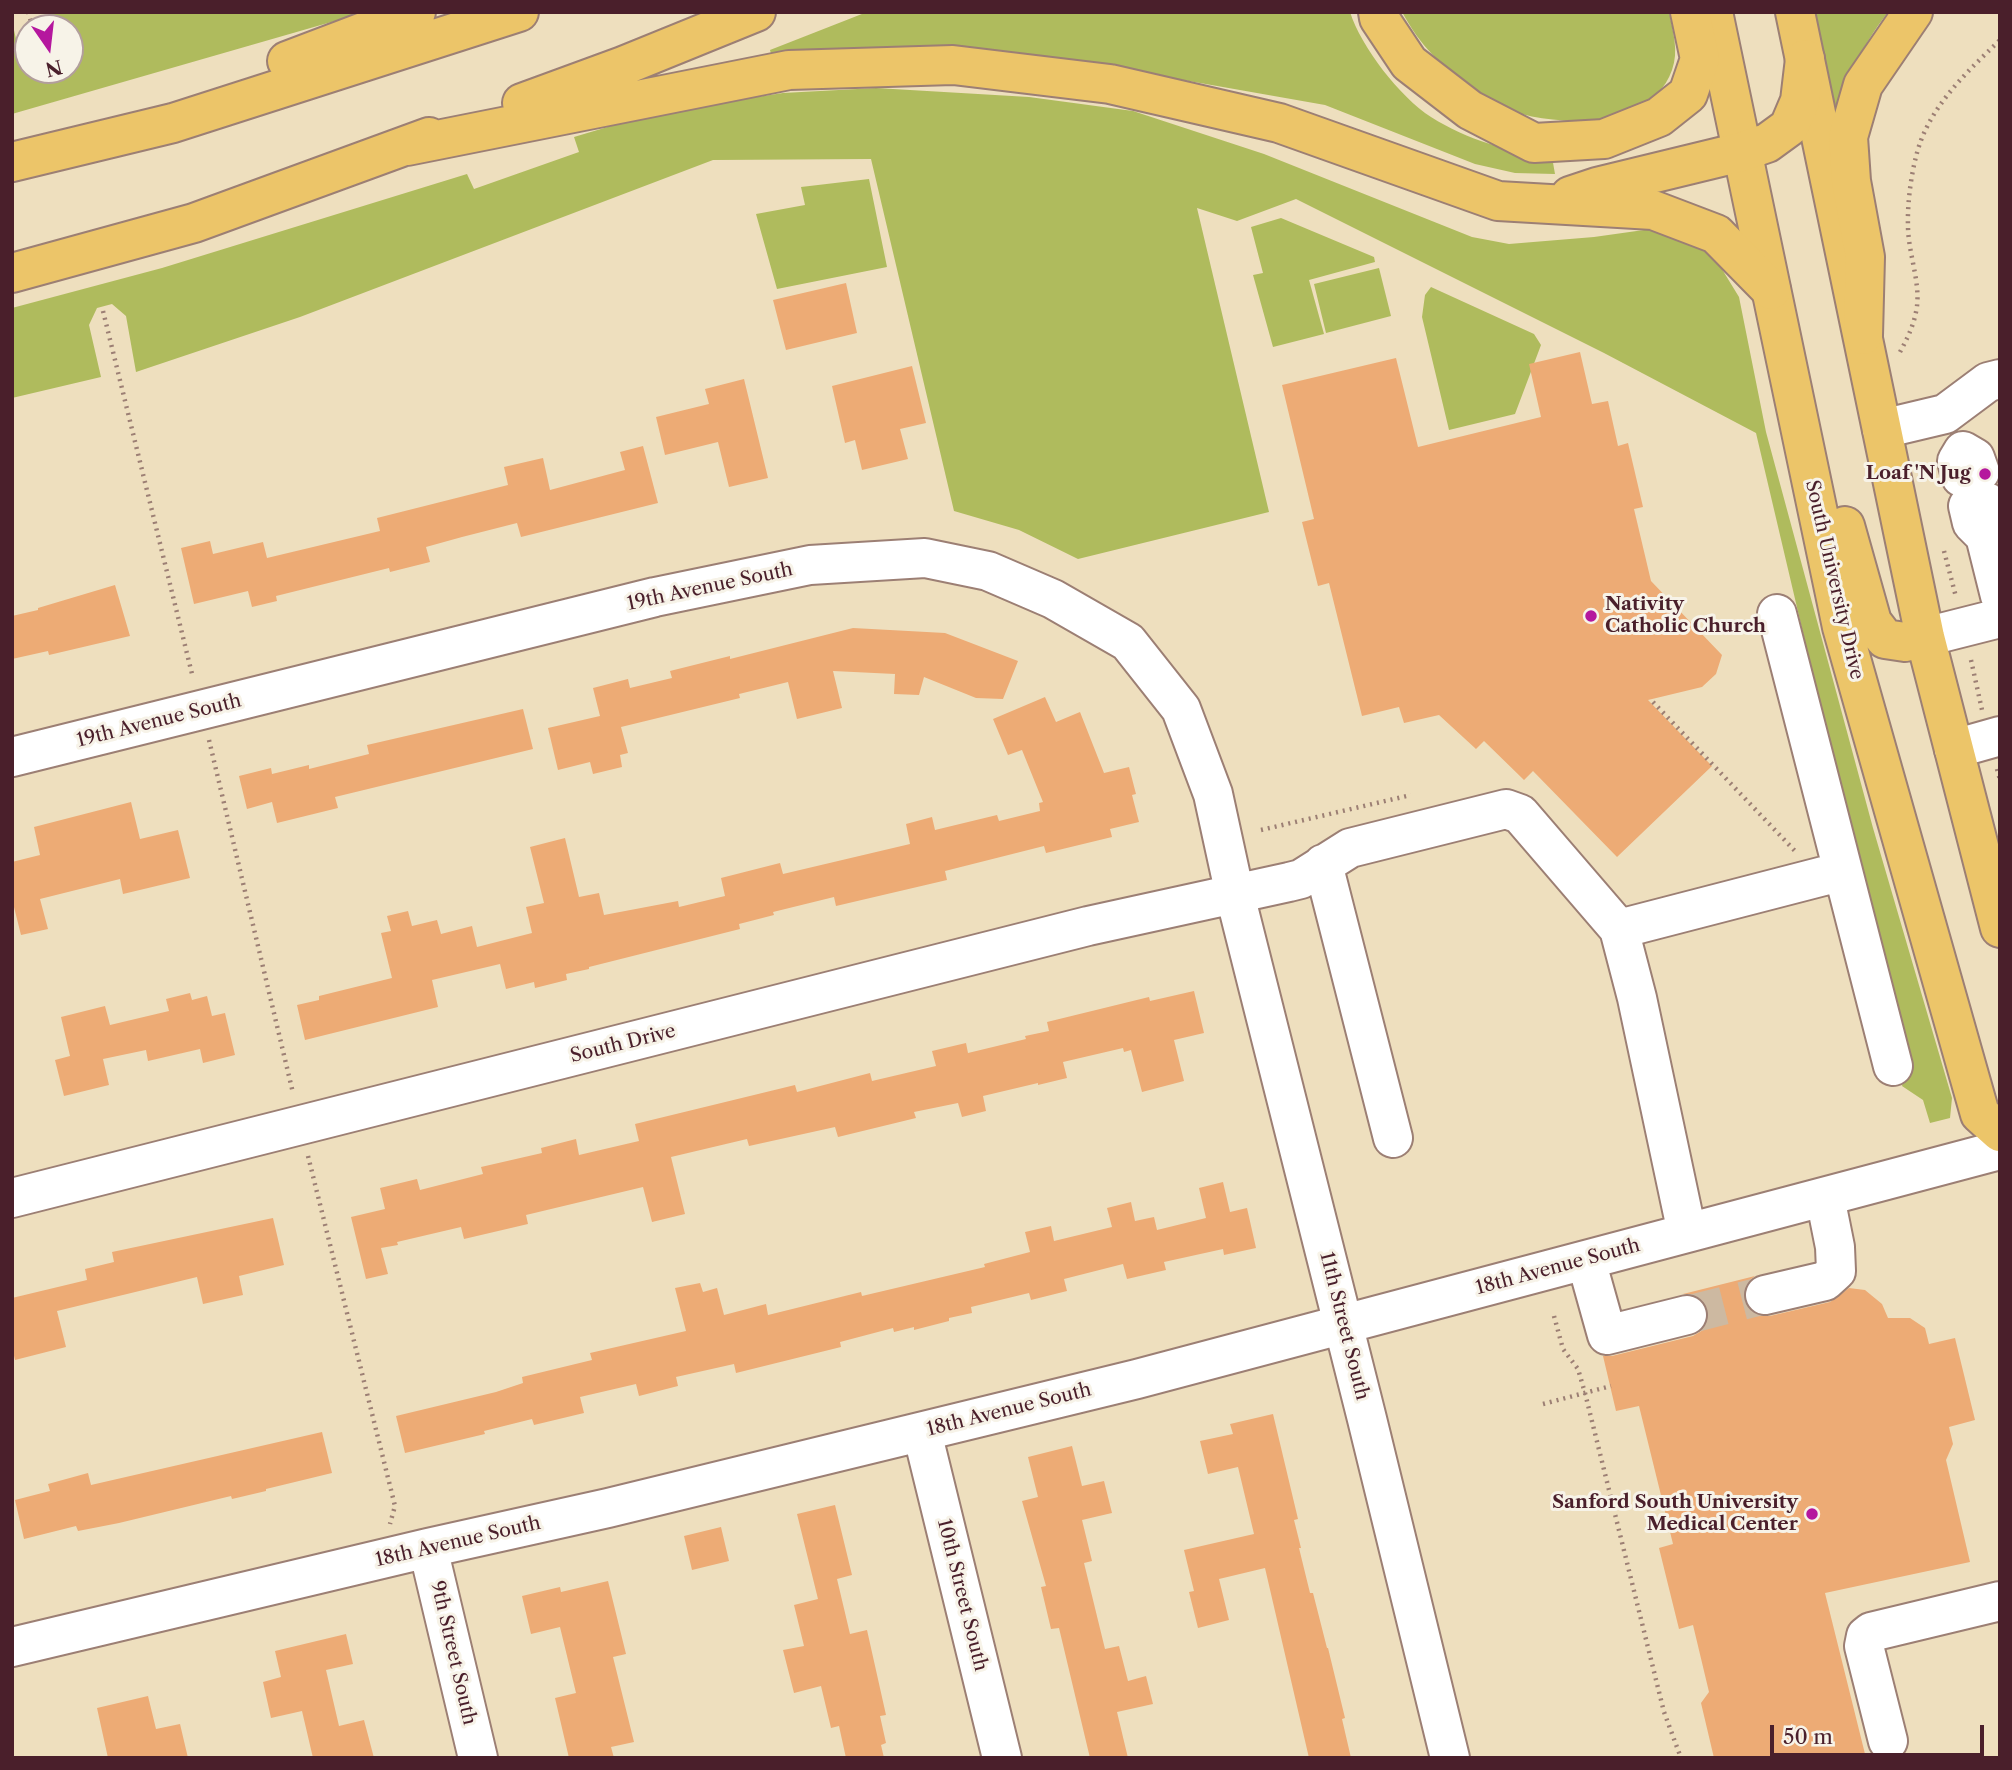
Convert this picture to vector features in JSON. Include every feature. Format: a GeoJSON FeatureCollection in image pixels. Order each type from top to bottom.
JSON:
{"type":"FeatureCollection","features":[{"type":"Feature","properties":{"kind":"main road"},"geometry":{"type":"LineString","coordinates":[[28,158],[416,12]]}},
{"type":"Feature","properties":{"kind":"main road"},"geometry":{"type":"LineString","coordinates":[[28,158],[173,123],[519,12]]}},
{"type":"Feature","properties":{"kind":"main road"},"geometry":{"type":"LineString","coordinates":[[12,272],[194,223],[623,66],[756,12]]}},
{"type":"Feature","properties":{"kind":"main road"},"geometry":{"type":"LineString","coordinates":[[1378,12],[1379,18],[1409,63],[1470,110],[1534,143],[1604,139],[1660,117],[1688,94],[1700,59],[1690,12]]}},
{"type":"Feature","properties":{"kind":"main road","name":"South University Drive"},"geometry":{"type":"LineString","coordinates":[[1713,12],[1842,627],[1980,1114],[2000,1132]]}},
{"type":"Feature","properties":{"kind":"main road"},"geometry":{"type":"LineString","coordinates":[[1795,12],[1925,637],[2000,928]]}},
{"type":"Feature","properties":{"kind":"main road"},"geometry":{"type":"LineString","coordinates":[[1863,335],[1865,257],[1851,181],[1848,137],[1863,85],[1913,12]]}},
{"type":"Feature","properties":{"kind":"main road"},"geometry":{"type":"LineString","coordinates":[[1549,203],[1597,187],[1767,144],[1789,127],[1800,101],[1805,58]]}},
{"type":"Feature","properties":{"kind":"main road"},"geometry":{"type":"LineString","coordinates":[[407,146],[789,70],[953,65],[1110,84],[1266,120],[1398,163],[1498,201],[1653,210],[1716,234],[1771,290],[1800,374],[1872,622],[1885,639],[1905,642],[1925,637]]}},
{"type":"Feature","properties":{"kind":"street"},"geometry":{"type":"LineString","coordinates":[[1882,429],[1945,414],[1988,382],[2000,379]]}},
{"type":"Feature","properties":{"kind":"street"},"geometry":{"type":"LineString","coordinates":[[1954,408],[2000,596]]}},
{"type":"Feature","properties":{"kind":"street","name":"19th Avenue South"},"geometry":{"type":"LineString","coordinates":[[12,758],[655,597],[797,567],[925,558],[988,571],[1053,599],[1128,642],[1181,709],[1213,794],[1235,895]]}},
{"type":"Feature","properties":{"kind":"street"},"geometry":{"type":"LineString","coordinates":[[1777,614],[1893,1066]]}},
{"type":"Feature","properties":{"kind":"street"},"geometry":{"type":"LineString","coordinates":[[1925,637],[2000,618]]}},
{"type":"Feature","properties":{"kind":"street"},"geometry":{"type":"LineString","coordinates":[[1954,749],[2000,736]]}},
{"type":"Feature","properties":{"kind":"street","name":"South Drive"},"geometry":{"type":"LineString","coordinates":[[12,1198],[1074,930],[1301,879],[1350,848],[1506,809],[1520,814],[1619,929]]}},
{"type":"Feature","properties":{"kind":"street"},"geometry":{"type":"LineString","coordinates":[[1324,864],[1393,1138]]}},
{"type":"Feature","properties":{"kind":"street"},"geometry":{"type":"LineString","coordinates":[[1687,1233],[1619,929],[1843,871]]}},
{"type":"Feature","properties":{"kind":"street","name":"11th Street South"},"geometry":{"type":"LineString","coordinates":[[1235,895],[1450,1758]]}},
{"type":"Feature","properties":{"kind":"street","name":"18th Avenue South"},"geometry":{"type":"LineString","coordinates":[[12,1647],[608,1508],[1137,1379],[2000,1150]]}},
{"type":"Feature","properties":{"kind":"street"},"geometry":{"type":"LineString","coordinates":[[1765,1295],[1825,1281],[1836,1271],[1835,1248],[1825,1197]]}},
{"type":"Feature","properties":{"kind":"street"},"geometry":{"type":"LineString","coordinates":[[1586,1260],[1607,1335],[1687,1315]]}},
{"type":"Feature","properties":{"kind":"street","name":"10th Street South"},"geometry":{"type":"LineString","coordinates":[[922,1432],[1002,1758]]}},
{"type":"Feature","properties":{"kind":"street","name":"9th Street South"},"geometry":{"type":"LineString","coordinates":[[428,1548],[478,1758]]}},
{"type":"Feature","properties":{"kind":"street"},"geometry":{"type":"LineString","coordinates":[[1888,1741],[1864,1646],[1866,1636],[1871,1632],[2000,1601]]}},
{"type":"Feature","properties":{"kind":"path"},"geometry":{"type":"LineString","coordinates":[[103,312],[395,1506],[388,1531]]}},
{"type":"Feature","properties":{"kind":"path"},"geometry":{"type":"LineString","coordinates":[[1654,702],[1797,853],[1784,856]]}},
{"type":"Feature","properties":{"kind":"path"},"geometry":{"type":"LineString","coordinates":[[1261,830],[1419,793]]}},
{"type":"Feature","properties":{"kind":"path"},"geometry":{"type":"LineString","coordinates":[[1554,1316],[1563,1349],[1578,1369],[1585,1393],[1664,1712],[1681,1758]]}},
{"type":"Feature","properties":{"kind":"path"},"geometry":{"type":"LineString","coordinates":[[1543,1404],[1611,1387]]}},
{"type":"Feature","properties":{"kind":"green space"},"geometry":{"type":"Polygon","coordinates":[[[366,12],[12,114],[12,21],[14,84],[84,84],[84,14],[48,14],[366,12]]]}},
{"type":"Feature","properties":{"kind":"green space"},"geometry":{"type":"Polygon","coordinates":[[[867,12],[1350,12],[1372,55],[1419,108],[1445,125],[1474,138],[1520,152],[1552,157],[1555,174],[1515,173],[1475,164],[1325,105],[1098,65],[773,61],[770,50],[867,12]]]}},
{"type":"Feature","properties":{"kind":"green space"},"geometry":{"type":"Polygon","coordinates":[[[1402,12],[1669,12],[1675,41],[1674,63],[1660,91],[1642,105],[1620,115],[1594,120],[1541,118],[1517,113],[1483,97],[1432,54],[1402,12]]]}},
{"type":"Feature","properties":{"kind":"green space"},"geometry":{"type":"Polygon","coordinates":[[[1810,12],[1888,12],[1856,64],[1835,121],[1810,12]]]}},
{"type":"Feature","properties":{"kind":"green space"},"geometry":{"type":"Polygon","coordinates":[[[876,88],[1029,97],[1133,111],[1264,154],[1472,237],[1509,244],[1594,237],[1658,228],[1709,248],[1739,297],[1766,432],[1873,828],[1952,1098],[1950,1118],[1930,1123],[1923,1100],[1902,1086],[1906,1071],[1756,433],[1604,353],[1296,199],[1237,221],[1197,208],[1269,512],[1078,559],[1019,530],[954,511],[871,159],[713,160],[300,317],[136,372],[126,316],[112,304],[97,308],[89,325],[101,377],[12,398],[12,308],[162,268],[467,174],[474,189],[579,152],[574,137],[631,120],[783,93],[876,88]]]}},
{"type":"Feature","properties":{"kind":"green space"},"geometry":{"type":"Polygon","coordinates":[[[869,179],[887,267],[777,289],[756,214],[805,205],[801,187],[869,179]]]}},
{"type":"Feature","properties":{"kind":"green space"},"geometry":{"type":"Polygon","coordinates":[[[1281,218],[1374,257],[1375,262],[1309,280],[1324,334],[1273,347],[1253,275],[1263,273],[1251,227],[1281,218]]]}},
{"type":"Feature","properties":{"kind":"green space"},"geometry":{"type":"Polygon","coordinates":[[[1379,268],[1391,316],[1326,333],[1314,284],[1379,268]]]}},
{"type":"Feature","properties":{"kind":"green space"},"geometry":{"type":"Polygon","coordinates":[[[1431,287],[1534,334],[1541,345],[1515,414],[1449,430],[1422,317],[1425,295],[1431,287]]]}},
{"type":"Feature","properties":{"kind":"building"},"geometry":{"type":"Polygon","coordinates":[[[846,283],[857,333],[786,350],[773,300],[846,283]]]}},
{"type":"Feature","properties":{"kind":"building","name":"Nativity Catholic Church"},"geometry":{"type":"Polygon","coordinates":[[[1580,352],[1592,404],[1608,401],[1618,446],[1628,443],[1643,507],[1634,509],[1651,581],[1722,655],[1716,674],[1702,687],[1648,700],[1712,766],[1617,857],[1533,771],[1524,780],[1484,741],[1476,749],[1439,715],[1404,723],[1399,707],[1362,716],[1329,583],[1318,586],[1302,522],[1314,519],[1282,385],[1396,358],[1418,447],[1541,417],[1529,364],[1580,352]]]}},
{"type":"Feature","properties":{"kind":"building"},"geometry":{"type":"Polygon","coordinates":[[[912,366],[926,423],[900,429],[908,459],[862,470],[855,440],[845,443],[832,386],[912,366]]]}},
{"type":"Feature","properties":{"kind":"building"},"geometry":{"type":"Polygon","coordinates":[[[744,379],[768,478],[729,487],[718,442],[665,455],[656,417],[709,404],[705,389],[744,379]]]}},
{"type":"Feature","properties":{"kind":"building"},"geometry":{"type":"Polygon","coordinates":[[[643,446],[658,503],[521,537],[517,523],[462,537],[426,547],[430,562],[390,572],[389,568],[276,596],[277,601],[252,607],[248,591],[194,604],[181,548],[210,541],[213,554],[263,542],[267,558],[380,531],[377,518],[508,485],[504,467],[543,458],[550,490],[625,470],[620,452],[643,446]]]}},
{"type":"Feature","properties":{"kind":"building"},"geometry":{"type":"Polygon","coordinates":[[[115,585],[130,636],[49,655],[48,651],[12,659],[12,616],[115,585]]]}},
{"type":"Feature","properties":{"kind":"building"},"geometry":{"type":"Polygon","coordinates":[[[853,628],[945,633],[1018,661],[1003,699],[976,698],[924,677],[919,695],[894,694],[895,674],[833,671],[842,708],[797,719],[788,682],[739,694],[740,698],[621,727],[628,753],[620,755],[622,767],[593,774],[590,762],[558,770],[548,728],[600,716],[593,688],[628,679],[630,688],[672,678],[670,671],[853,628]]]}},
{"type":"Feature","properties":{"kind":"building"},"geometry":{"type":"Polygon","coordinates":[[[1045,697],[1056,722],[1080,712],[1104,773],[1129,767],[1139,822],[1110,829],[1112,837],[1046,853],[1044,846],[945,871],[947,880],[836,906],[834,897],[773,912],[774,915],[739,924],[740,929],[589,967],[566,974],[567,980],[535,988],[534,982],[506,989],[500,964],[432,980],[438,1007],[305,1040],[297,1005],[319,1000],[319,996],[392,978],[381,933],[391,931],[387,916],[408,911],[412,926],[437,920],[441,934],[472,926],[477,947],[532,933],[526,907],[544,903],[530,847],[565,838],[579,897],[599,893],[604,915],[678,901],[679,907],[725,896],[721,878],[780,863],[783,874],[910,844],[906,824],[932,817],[935,830],[997,815],[999,821],[1040,811],[1039,803],[1043,802],[1022,750],[1008,755],[993,719],[1045,697]]]}},
{"type":"Feature","properties":{"kind":"building"},"geometry":{"type":"Polygon","coordinates":[[[523,709],[533,749],[335,797],[338,808],[277,823],[272,802],[247,809],[239,776],[271,768],[272,774],[309,765],[309,769],[369,754],[367,745],[523,709]]]}},
{"type":"Feature","properties":{"kind":"building"},"geometry":{"type":"Polygon","coordinates":[[[131,802],[140,839],[178,830],[190,878],[123,894],[120,879],[40,899],[48,929],[21,935],[12,899],[12,862],[40,855],[34,827],[131,802]]]}},
{"type":"Feature","properties":{"kind":"building"},"geometry":{"type":"Polygon","coordinates":[[[1194,991],[1204,1033],[1174,1040],[1184,1081],[1142,1092],[1131,1050],[1124,1052],[1123,1048],[1063,1062],[1067,1078],[983,1096],[986,1111],[962,1117],[958,1103],[914,1112],[916,1118],[838,1137],[835,1127],[749,1146],[747,1139],[671,1157],[685,1214],[652,1222],[643,1187],[526,1215],[528,1224],[464,1239],[461,1227],[397,1242],[398,1245],[381,1248],[388,1274],[366,1279],[351,1217],[385,1209],[380,1188],[417,1179],[420,1190],[483,1174],[481,1167],[542,1153],[541,1148],[576,1139],[579,1155],[639,1141],[635,1124],[795,1085],[797,1092],[870,1073],[872,1081],[936,1066],[932,1051],[966,1043],[968,1053],[1049,1031],[1047,1022],[1149,997],[1150,1001],[1194,991]]]}},
{"type":"Feature","properties":{"kind":"building"},"geometry":{"type":"Polygon","coordinates":[[[190,993],[192,1000],[207,996],[212,1016],[225,1013],[235,1055],[203,1063],[200,1049],[148,1061],[146,1050],[103,1059],[109,1085],[64,1096],[55,1060],[70,1056],[61,1017],[105,1006],[110,1025],[169,1011],[166,999],[190,993]]]}},
{"type":"Feature","properties":{"kind":"building"},"geometry":{"type":"Polygon","coordinates":[[[1223,1182],[1230,1212],[1247,1208],[1256,1248],[1224,1255],[1223,1249],[1164,1262],[1166,1270],[1127,1279],[1123,1264],[1064,1279],[1067,1291],[1031,1300],[1029,1293],[971,1307],[972,1313],[949,1318],[949,1321],[914,1330],[914,1327],[894,1332],[893,1328],[840,1342],[841,1347],[736,1373],[734,1364],[676,1377],[678,1386],[639,1396],[636,1384],[580,1397],[584,1413],[534,1425],[532,1419],[484,1431],[485,1434],[405,1453],[396,1416],[496,1392],[523,1383],[522,1377],[592,1360],[590,1353],[686,1331],[675,1288],[700,1283],[703,1292],[717,1288],[724,1315],[766,1304],[768,1315],[861,1292],[862,1296],[985,1267],[984,1264],[1030,1252],[1025,1232],[1051,1226],[1054,1241],[1112,1227],[1107,1208],[1131,1202],[1135,1221],[1154,1217],[1157,1230],[1206,1218],[1199,1188],[1223,1182]]]}},
{"type":"Feature","properties":{"kind":"building"},"geometry":{"type":"Polygon","coordinates":[[[273,1218],[284,1265],[239,1276],[243,1295],[203,1304],[197,1277],[57,1311],[66,1347],[15,1360],[12,1347],[12,1298],[87,1280],[85,1269],[114,1262],[112,1252],[273,1218]]]}},
{"type":"Feature","properties":{"kind":"building","name":"Sanford South University Medical Center"},"geometry":{"type":"Polygon","coordinates":[[[1755,1276],[1744,1288],[1744,1299],[1749,1309],[1759,1316],[1770,1316],[1830,1302],[1849,1288],[1865,1290],[1882,1304],[1888,1318],[1910,1318],[1925,1328],[1929,1344],[1955,1338],[1975,1420],[1949,1427],[1953,1444],[1946,1460],[1970,1562],[1825,1593],[1866,1758],[1714,1758],[1701,1703],[1709,1692],[1693,1625],[1679,1629],[1659,1548],[1673,1544],[1639,1406],[1616,1411],[1603,1356],[1693,1336],[1703,1330],[1708,1322],[1708,1310],[1702,1299],[1694,1294],[1683,1294],[1755,1276]]]}},
{"type":"Feature","properties":{"kind":"building"},"geometry":{"type":"Polygon","coordinates":[[[1273,1414],[1298,1519],[1294,1520],[1299,1548],[1328,1648],[1345,1718],[1342,1719],[1351,1758],[1309,1758],[1265,1568],[1219,1579],[1229,1620],[1198,1628],[1189,1592],[1194,1591],[1184,1550],[1254,1534],[1238,1467],[1208,1474],[1200,1441],[1233,1434],[1230,1424],[1273,1414]]]}},
{"type":"Feature","properties":{"kind":"building"},"geometry":{"type":"Polygon","coordinates":[[[322,1432],[332,1473],[232,1499],[231,1496],[119,1523],[78,1531],[76,1526],[24,1539],[15,1500],[50,1491],[48,1484],[88,1473],[91,1485],[322,1432]]]}},
{"type":"Feature","properties":{"kind":"building"},"geometry":{"type":"Polygon","coordinates":[[[1072,1446],[1082,1486],[1104,1481],[1112,1513],[1082,1520],[1092,1561],[1084,1563],[1105,1649],[1119,1646],[1128,1681],[1146,1676],[1153,1704],[1117,1712],[1128,1758],[1090,1758],[1059,1628],[1051,1629],[1041,1587],[1046,1586],[1022,1501],[1038,1497],[1028,1457],[1072,1446]]]}},
{"type":"Feature","properties":{"kind":"building"},"geometry":{"type":"Polygon","coordinates":[[[835,1505],[852,1575],[837,1579],[850,1634],[867,1630],[886,1715],[880,1716],[886,1743],[881,1745],[884,1758],[846,1758],[839,1726],[831,1728],[821,1686],[794,1693],[783,1650],[804,1646],[794,1605],[818,1599],[797,1514],[835,1505]]]}},
{"type":"Feature","properties":{"kind":"building"},"geometry":{"type":"Polygon","coordinates":[[[721,1527],[729,1561],[692,1570],[684,1536],[721,1527]]]}},
{"type":"Feature","properties":{"kind":"building"},"geometry":{"type":"Polygon","coordinates":[[[608,1581],[626,1654],[613,1657],[634,1742],[611,1747],[614,1758],[569,1758],[555,1698],[576,1693],[560,1627],[531,1634],[522,1596],[560,1587],[561,1592],[608,1581]]]}},
{"type":"Feature","properties":{"kind":"building"},"geometry":{"type":"Polygon","coordinates":[[[346,1634],[353,1664],[326,1670],[339,1726],[364,1720],[374,1758],[313,1758],[302,1711],[271,1718],[263,1682],[281,1677],[275,1651],[346,1634]]]}},
{"type":"Feature","properties":{"kind":"building"},"geometry":{"type":"Polygon","coordinates":[[[148,1696],[156,1729],[180,1724],[188,1758],[108,1758],[97,1708],[148,1696]]]}},
{"type":"Feature","properties":{"kind":"tunnel"},"geometry":{"type":"LineString","coordinates":[[1687,1315],[1765,1295]]}},
{"type":"Feature","properties":{"kind":"place","name":"Loaf 'N Jug"},"geometry":{"type":"Point","coordinates":[1985,474]}},
{"type":"Feature","properties":{"kind":"place","name":"Nativity Catholic Church"},"geometry":{"type":"Point","coordinates":[1591,616]}},
{"type":"Feature","properties":{"kind":"place","name":"Sanford South University Medical Center"},"geometry":{"type":"Point","coordinates":[1812,1514]}}]}
